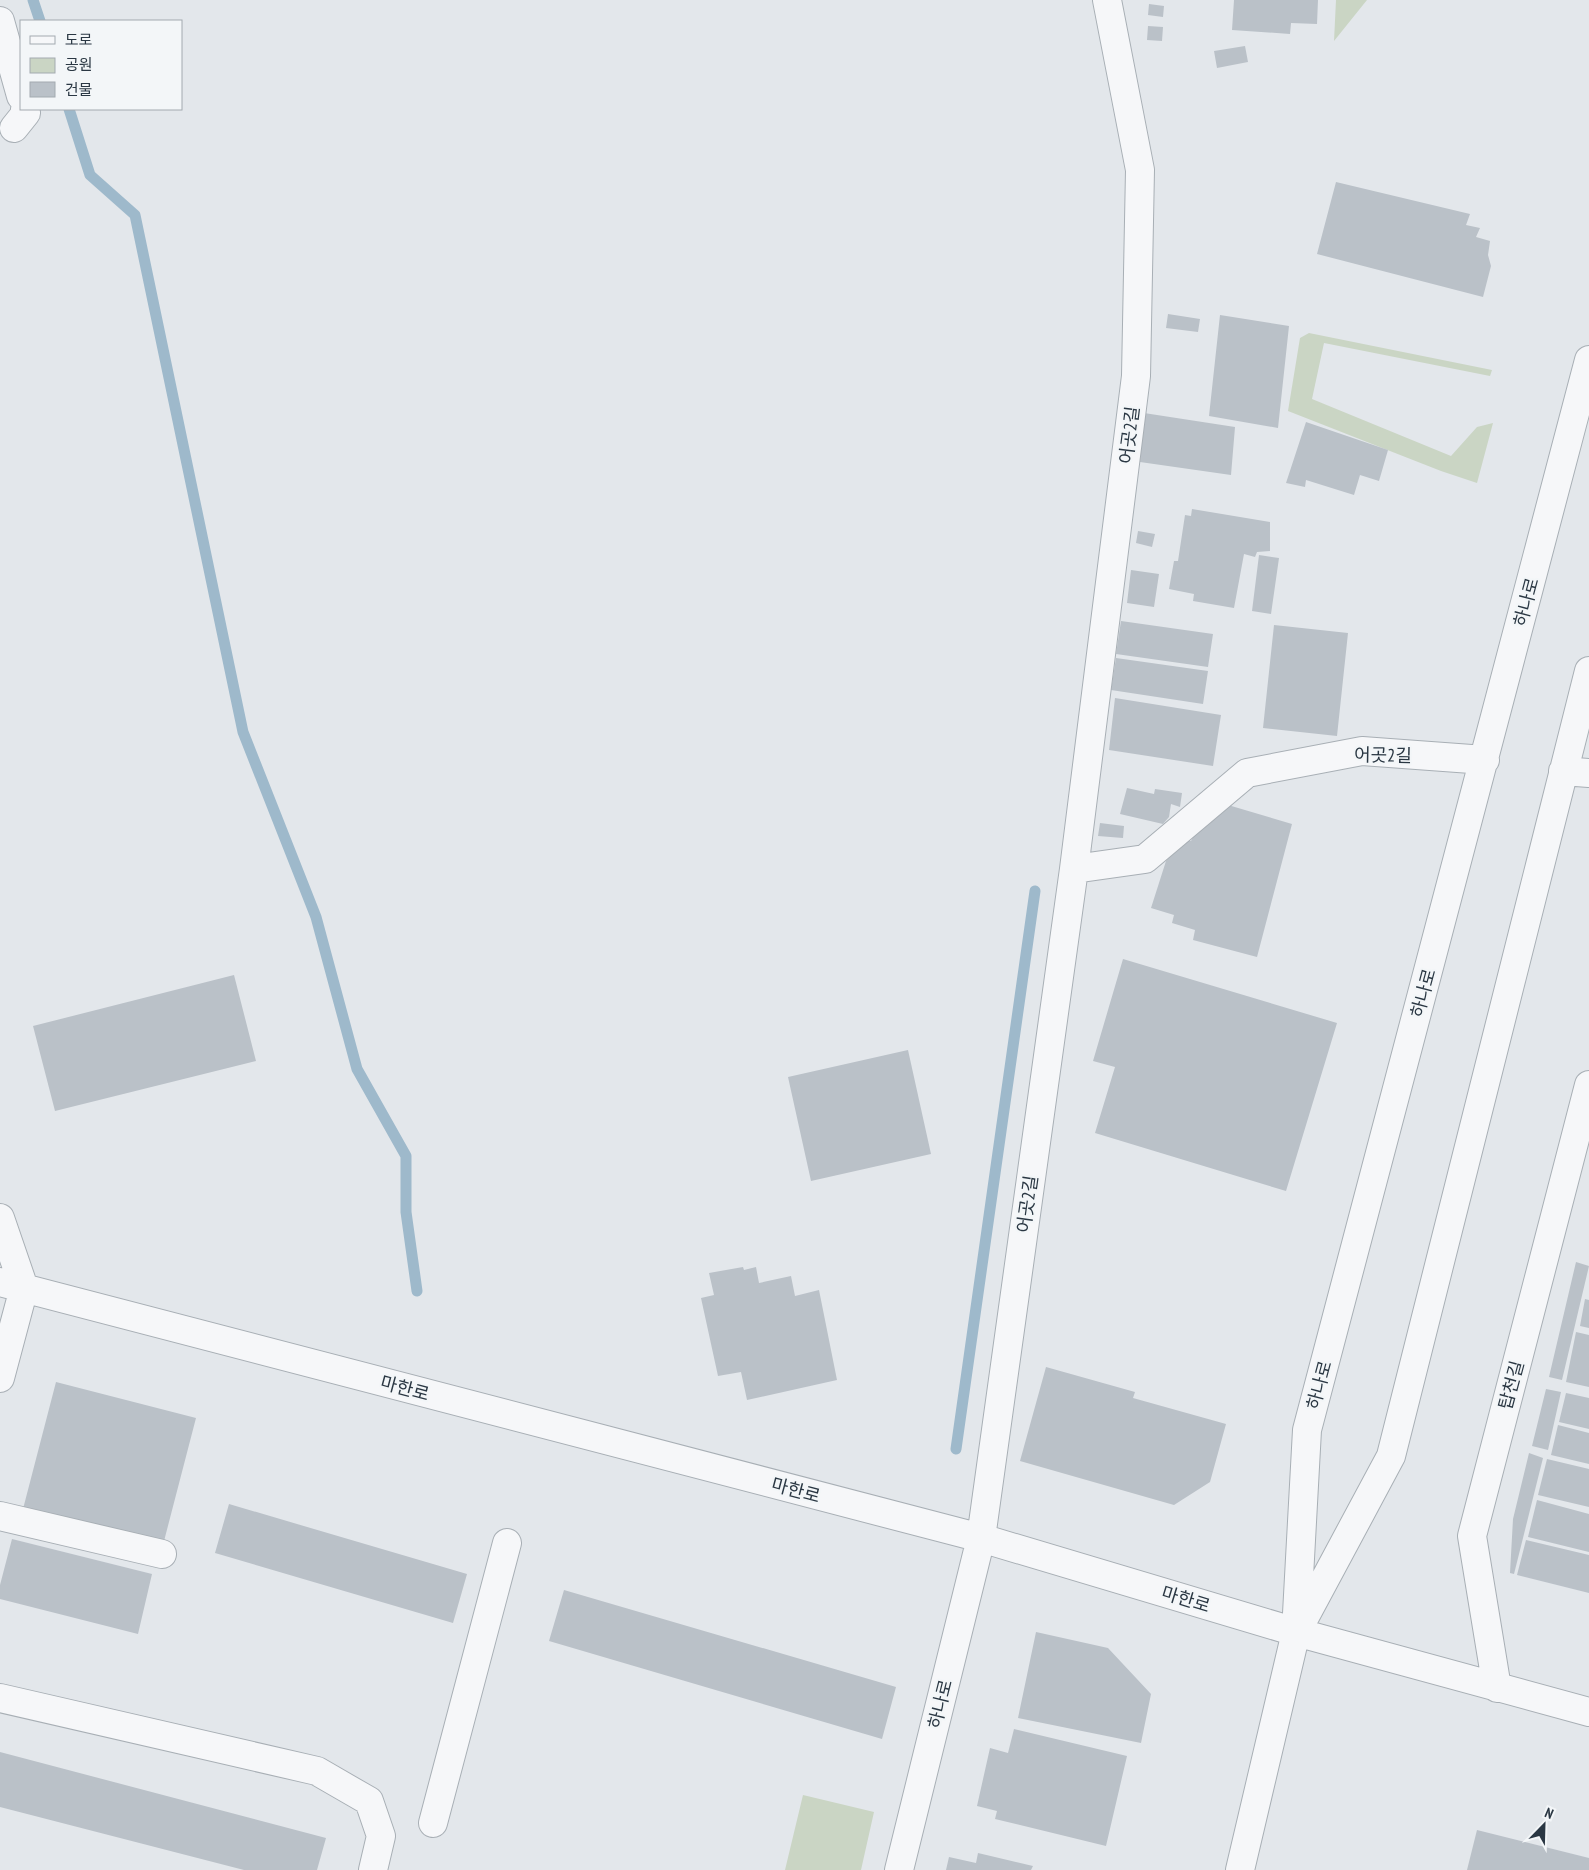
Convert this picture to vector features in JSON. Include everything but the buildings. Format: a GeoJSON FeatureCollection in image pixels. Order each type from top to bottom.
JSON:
{"type":"FeatureCollection","features":[{"type":"Feature","properties":{"kind":"street","name":"어곳2길"},"geometry":{"type":"LineString","coordinates":[[981,1538],[1074,869],[1136,376],[1140,170],[1107,0]]}},
{"type":"Feature","properties":{"kind":"street"},"geometry":{"type":"LineString","coordinates":[[0,21],[20,92]]}},
{"type":"Feature","properties":{"kind":"street","name":"하나로"},"geometry":{"type":"LineString","coordinates":[[1240,1870],[1296,1632],[1307,1430],[1589,360]]}},
{"type":"Feature","properties":{"kind":"street","name":"하나로"},"geometry":{"type":"LineString","coordinates":[[1296,1632],[1391,1456],[1576,772],[1589,671]]}},
{"type":"Feature","properties":{"kind":"street","name":"어곳2길"},"geometry":{"type":"LineString","coordinates":[[1074,869],[1145,860],[1247,773],[1362,751],[1485,760]]}},
{"type":"Feature","properties":{"kind":"street","name":"탑천길"},"geometry":{"type":"LineString","coordinates":[[1497,1688],[1472,1536],[1589,1084]]}},
{"type":"Feature","properties":{"kind":"street"},"geometry":{"type":"LineString","coordinates":[[0,1218],[12,1285],[0,1378]]}},
{"type":"Feature","properties":{"kind":"street","name":"마한로"},"geometry":{"type":"LineString","coordinates":[[12,1285],[981,1538],[1296,1632],[1589,1712]]}},
{"type":"Feature","properties":{"kind":"street"},"geometry":{"type":"LineString","coordinates":[[0,1516],[162,1554]]}},
{"type":"Feature","properties":{"kind":"street","name":"하나로"},"geometry":{"type":"LineString","coordinates":[[899,1870],[981,1538]]}},
{"type":"Feature","properties":{"kind":"street"},"geometry":{"type":"LineString","coordinates":[[433,1823],[507,1543]]}},
{"type":"Feature","properties":{"kind":"street"},"geometry":{"type":"LineString","coordinates":[[0,1698],[317,1771],[369,1801],[381,1836],[373,1870]]}},
{"type":"Feature","properties":{"kind":"green space"},"geometry":{"type":"Polygon","coordinates":[[[1336,0],[1367,0],[1334,41],[1336,0]]]}},
{"type":"Feature","properties":{"kind":"green space"},"geometry":{"type":"Polygon","coordinates":[[[1309,333],[1492,370],[1490,376],[1324,343],[1312,399],[1451,456],[1477,427],[1493,423],[1477,483],[1441,471],[1288,411],[1300,338],[1309,333]]]}},
{"type":"Feature","properties":{"kind":"green space"},"geometry":{"type":"Polygon","coordinates":[[[803,1795],[874,1812],[861,1870],[785,1870],[803,1795]]]}},
{"type":"Feature","properties":{"kind":"waterway"},"geometry":{"type":"LineString","coordinates":[[33,0],[40,20]]}},
{"type":"Feature","properties":{"kind":"waterway"},"geometry":{"type":"LineString","coordinates":[[69,110],[90,175],[135,215],[243,732],[316,917],[357,1069],[406,1156],[406,1212],[417,1291]]}},
{"type":"Feature","properties":{"kind":"waterway"},"geometry":{"type":"LineString","coordinates":[[956,1449],[1035,891]]}}]}
